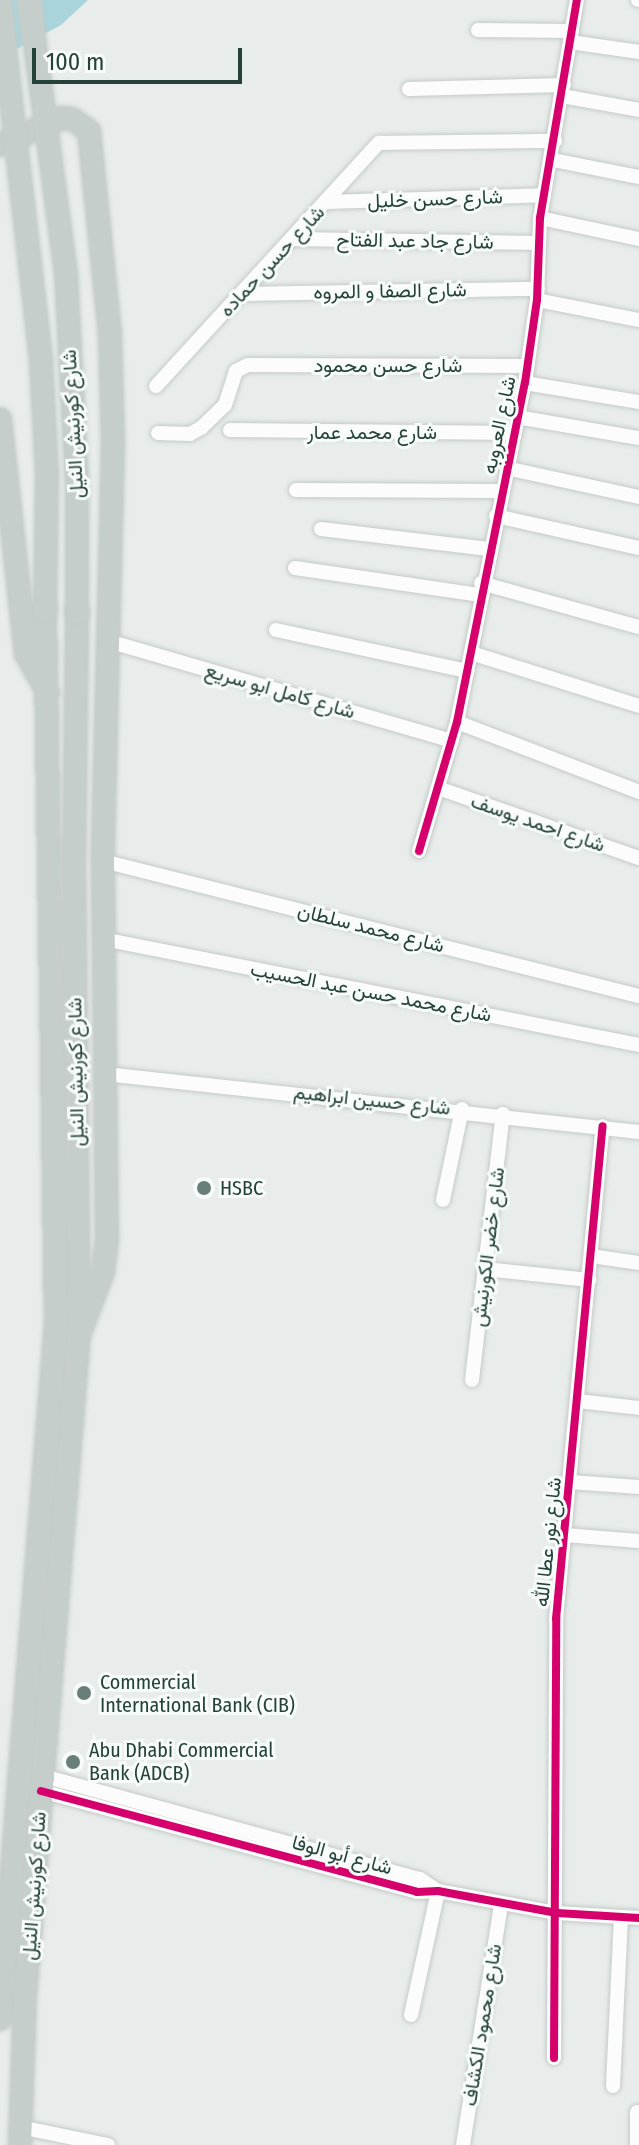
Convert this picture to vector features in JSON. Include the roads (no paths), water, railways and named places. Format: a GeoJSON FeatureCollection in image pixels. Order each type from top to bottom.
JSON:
{"type":"FeatureCollection","features":[{"type":"Feature","properties":{"kind":"highway","name":"شارع كورنيش النيل"},"geometry":{"type":"LineString","coordinates":[[20,2136],[42,1784],[73,1457],[79,1335],[74,869],[77,482],[66,273],[29,0]]}},
{"type":"Feature","properties":{"kind":"highway","name":"شارع كورنيش النيل"},"geometry":{"type":"LineString","coordinates":[[0,5],[41,362],[47,472],[45,609],[56,1323],[0,2019]]}},
{"type":"Feature","properties":{"kind":"highway"},"geometry":{"type":"LineString","coordinates":[[0,145],[61,118],[82,123],[93,141],[113,388],[103,861],[107,1239],[93,1304],[79,1335]]}},
{"type":"Feature","properties":{"kind":"highway"},"geometry":{"type":"LineString","coordinates":[[0,419],[26,654],[48,694]]}},
{"type":"Feature","properties":{"kind":"highway"},"geometry":{"type":"LineString","coordinates":[[74,869],[103,907]]}},
{"type":"Feature","properties":{"kind":"street","name":"شارع العروبه"},"geometry":{"type":"LineString","coordinates":[[419,851],[457,722],[480,589],[525,383],[537,294],[540,218],[553,160],[577,0]]}},
{"type":"Feature","properties":{"kind":"street"},"geometry":{"type":"LineString","coordinates":[[478,30],[571,36],[639,52]]}},
{"type":"Feature","properties":{"kind":"street"},"geometry":{"type":"LineString","coordinates":[[409,89],[563,91],[639,110]]}},
{"type":"Feature","properties":{"kind":"street","name":"شارع حسن حماده"},"geometry":{"type":"LineString","coordinates":[[156,386],[376,145],[389,141],[555,141]]}},
{"type":"Feature","properties":{"kind":"street"},"geometry":{"type":"LineString","coordinates":[[553,160],[639,177]]}},
{"type":"Feature","properties":{"kind":"street","name":"شارع حسن خليل"},"geometry":{"type":"LineString","coordinates":[[326,202],[544,195]]}},
{"type":"Feature","properties":{"kind":"street"},"geometry":{"type":"LineString","coordinates":[[540,218],[639,239]]}},
{"type":"Feature","properties":{"kind":"street","name":"شارع جاد عبد الفتاح"},"geometry":{"type":"LineString","coordinates":[[292,239],[539,243]]}},
{"type":"Feature","properties":{"kind":"street","name":"شارع الصفا و المروه"},"geometry":{"type":"LineString","coordinates":[[242,294],[537,294],[639,320]]}},
{"type":"Feature","properties":{"kind":"street","name":"شارع حسن محمود"},"geometry":{"type":"LineString","coordinates":[[158,433],[190,434],[201,428],[225,405],[236,371],[248,365],[527,366]]}},
{"type":"Feature","properties":{"kind":"street"},"geometry":{"type":"LineString","coordinates":[[525,383],[639,402]]}},
{"type":"Feature","properties":{"kind":"street"},"geometry":{"type":"LineString","coordinates":[[517,417],[639,438]]}},
{"type":"Feature","properties":{"kind":"street","name":"شارع محمد عمار"},"geometry":{"type":"LineString","coordinates":[[230,430],[514,433]]}},
{"type":"Feature","properties":{"kind":"street"},"geometry":{"type":"LineString","coordinates":[[506,468],[639,497]]}},
{"type":"Feature","properties":{"kind":"street"},"geometry":{"type":"LineString","coordinates":[[296,490],[501,491]]}},
{"type":"Feature","properties":{"kind":"street"},"geometry":{"type":"LineString","coordinates":[[496,516],[639,548]]}},
{"type":"Feature","properties":{"kind":"street"},"geometry":{"type":"LineString","coordinates":[[321,529],[489,549]]}},
{"type":"Feature","properties":{"kind":"street"},"geometry":{"type":"LineString","coordinates":[[295,568],[480,589],[639,627]]}},
{"type":"Feature","properties":{"kind":"street"},"geometry":{"type":"LineString","coordinates":[[276,630],[468,671]]}},
{"type":"Feature","properties":{"kind":"street","name":"شارع كامل ابو سريع"},"geometry":{"type":"LineString","coordinates":[[108,641],[452,741]]}},
{"type":"Feature","properties":{"kind":"street"},"geometry":{"type":"LineString","coordinates":[[471,653],[639,706]]}},
{"type":"Feature","properties":{"kind":"street"},"geometry":{"type":"LineString","coordinates":[[457,722],[639,792]]}},
{"type":"Feature","properties":{"kind":"street","name":"شارع احمد يوسف"},"geometry":{"type":"LineString","coordinates":[[438,788],[639,858]]}},
{"type":"Feature","properties":{"kind":"street","name":"شارع محمد سلطان"},"geometry":{"type":"LineString","coordinates":[[103,861],[639,996]]}},
{"type":"Feature","properties":{"kind":"street","name":"شارع محمد حسن عبد الحسيب"},"geometry":{"type":"LineString","coordinates":[[103,939],[639,1045]]}},
{"type":"Feature","properties":{"kind":"street","name":"شارع حسين ابراهيم"},"geometry":{"type":"LineString","coordinates":[[105,1074],[462,1109],[639,1132]]}},
{"type":"Feature","properties":{"kind":"street"},"geometry":{"type":"LineString","coordinates":[[443,1200],[462,1109]]}},
{"type":"Feature","properties":{"kind":"street","name":"شارع خضر الكورنيش"},"geometry":{"type":"LineString","coordinates":[[472,1380],[503,1114]]}},
{"type":"Feature","properties":{"kind":"street","name":"شارع نور عطا الله"},"geometry":{"type":"LineString","coordinates":[[554,2058],[557,1913],[555,1655],[603,1126]]}},
{"type":"Feature","properties":{"kind":"street"},"geometry":{"type":"LineString","coordinates":[[591,1256],[639,1263]]}},
{"type":"Feature","properties":{"kind":"street"},"geometry":{"type":"LineString","coordinates":[[485,1269],[589,1280]]}},
{"type":"Feature","properties":{"kind":"street"},"geometry":{"type":"LineString","coordinates":[[578,1401],[639,1408]]}},
{"type":"Feature","properties":{"kind":"street"},"geometry":{"type":"LineString","coordinates":[[570,1482],[639,1487]]}},
{"type":"Feature","properties":{"kind":"street"},"geometry":{"type":"LineString","coordinates":[[565,1535],[639,1541]]}},
{"type":"Feature","properties":{"kind":"street","name":"شارع أبو الوفا"},"geometry":{"type":"LineString","coordinates":[[42,1784],[417,1892],[438,1891],[557,1913],[639,1918]]}},
{"type":"Feature","properties":{"kind":"street"},"geometry":{"type":"LineString","coordinates":[[411,2015],[438,1891]]}},
{"type":"Feature","properties":{"kind":"street","name":"شارع محمود الكشاف"},"geometry":{"type":"LineString","coordinates":[[463,2145],[501,1905]]}},
{"type":"Feature","properties":{"kind":"street"},"geometry":{"type":"LineString","coordinates":[[613,2086],[621,1918]]}},
{"type":"Feature","properties":{"kind":"street"},"geometry":{"type":"LineString","coordinates":[[637,2112],[637,2145]]}},
{"type":"Feature","properties":{"kind":"street"},"geometry":{"type":"LineString","coordinates":[[20,2136],[108,2145]]}},
{"type":"Feature","properties":{"kind":"water"},"geometry":{"type":"Polygon","coordinates":[[[0,0],[88,0],[61,25],[0,58],[0,0]]]}},
{"type":"Feature","properties":{"kind":"place","name":"HSBC"},"geometry":{"type":"Point","coordinates":[204,1188]}},
{"type":"Feature","properties":{"kind":"place","name":"Commercial International Bank (CIB)"},"geometry":{"type":"Point","coordinates":[84,1693]}},
{"type":"Feature","properties":{"kind":"place","name":"Abu Dhabi Commercial Bank (ADCB)"},"geometry":{"type":"Point","coordinates":[73,1762]}}]}
